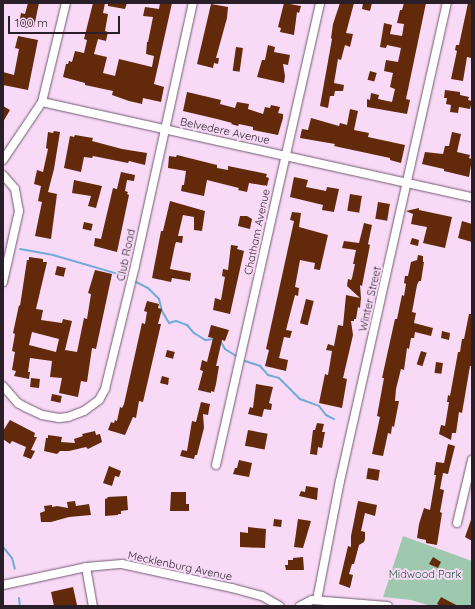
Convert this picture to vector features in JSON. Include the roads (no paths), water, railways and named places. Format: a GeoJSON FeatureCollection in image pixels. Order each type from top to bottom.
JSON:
{"type":"FeatureCollection","features":[{"type":"Feature","properties":{"kind":"street"},"geometry":{"type":"LineString","coordinates":[[3,160],[42,102],[66,3]]}},
{"type":"Feature","properties":{"kind":"street","name":"Club Road"},"geometry":{"type":"LineString","coordinates":[[3,386],[18,403],[31,411],[52,417],[68,418],[94,405],[102,395],[108,383],[193,3]]}},
{"type":"Feature","properties":{"kind":"street","name":"Chatham Avenue"},"geometry":{"type":"LineString","coordinates":[[216,465],[320,3]]}},
{"type":"Feature","properties":{"kind":"street","name":"Winter Street"},"geometry":{"type":"LineString","coordinates":[[317,600],[332,517],[447,3]]}},
{"type":"Feature","properties":{"kind":"street","name":"Belvedere Avenue"},"geometry":{"type":"LineString","coordinates":[[42,102],[472,197]]}},
{"type":"Feature","properties":{"kind":"street"},"geometry":{"type":"LineString","coordinates":[[3,175],[15,189],[19,211],[3,282]]}},
{"type":"Feature","properties":{"kind":"street"},"geometry":{"type":"LineString","coordinates":[[457,523],[468,498],[472,460]]}},
{"type":"Feature","properties":{"kind":"street","name":"Mecklenburg Avenue"},"geometry":{"type":"LineString","coordinates":[[3,585],[86,567],[115,564],[136,566],[254,594],[272,601],[279,606]]}},
{"type":"Feature","properties":{"kind":"street"},"geometry":{"type":"LineString","coordinates":[[86,567],[93,606]]}},
{"type":"Feature","properties":{"kind":"street"},"geometry":{"type":"LineString","coordinates":[[300,606],[308,601],[317,600],[388,606]]}},
{"type":"Feature","properties":{"kind":"waterway"},"geometry":{"type":"LineString","coordinates":[[20,249],[53,255],[122,275]]}},
{"type":"Feature","properties":{"kind":"waterway"},"geometry":{"type":"LineString","coordinates":[[136,282],[148,288],[159,299],[162,311],[169,323],[176,321],[187,325],[194,333],[205,340],[215,339]]}},
{"type":"Feature","properties":{"kind":"waterway"},"geometry":{"type":"LineString","coordinates":[[221,342],[225,349],[236,356]]}},
{"type":"Feature","properties":{"kind":"waterway"},"geometry":{"type":"LineString","coordinates":[[245,361],[260,366],[268,375],[279,378],[300,399],[319,406],[326,415],[334,419]]}},
{"type":"Feature","properties":{"kind":"waterway"},"geometry":{"type":"LineString","coordinates":[[3,547],[12,558],[15,569]]}},
{"type":"Feature","properties":{"kind":"waterway"},"geometry":{"type":"LineString","coordinates":[[19,598],[20,606]]}},
{"type":"Feature","properties":{"kind":"park label","name":"Midwood Park"},"geometry":{"type":"Point","coordinates":[425,574]}}]}
